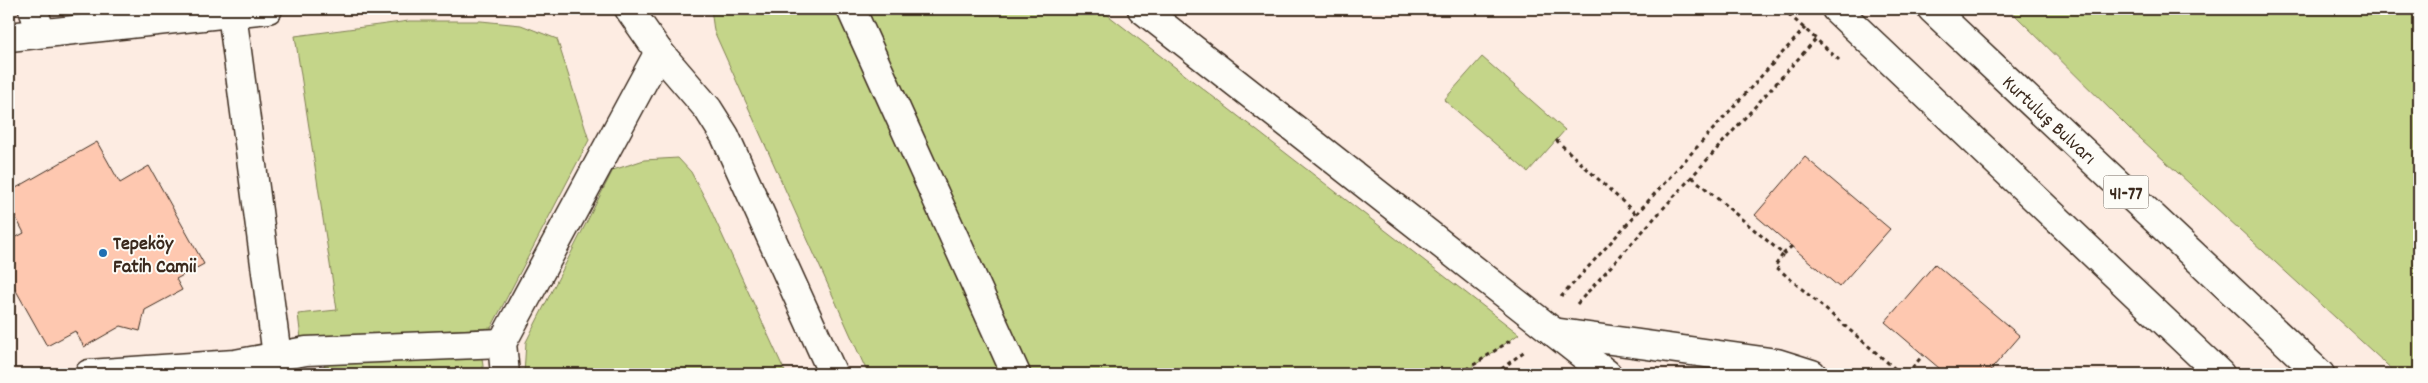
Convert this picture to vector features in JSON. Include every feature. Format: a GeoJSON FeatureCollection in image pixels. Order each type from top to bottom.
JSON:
{"type":"FeatureCollection","features":[{"type":"Feature","properties":{"kind":"main road"},"geometry":{"type":"LineString","coordinates":[[9,37],[37,21],[232,13],[268,9]]}},
{"type":"Feature","properties":{"kind":"main road"},"geometry":{"type":"LineString","coordinates":[[629,9],[659,52],[708,109],[726,136],[833,374]]}},
{"type":"Feature","properties":{"kind":"main road"},"geometry":{"type":"LineString","coordinates":[[851,9],[1016,374]]}},
{"type":"Feature","properties":{"kind":"main road"},"geometry":{"type":"LineString","coordinates":[[1142,9],[1607,374]]}},
{"type":"Feature","properties":{"kind":"main road"},"geometry":{"type":"LineString","coordinates":[[1836,9],[2220,374]]}},
{"type":"Feature","properties":{"kind":"main road","name":"Kurtuluş Bulvarı"},"geometry":{"type":"LineString","coordinates":[[1932,9],[2320,374]]}},
{"type":"Feature","properties":{"kind":"main road"},"geometry":{"type":"LineString","coordinates":[[232,13],[277,356]]}},
{"type":"Feature","properties":{"kind":"main road"},"geometry":{"type":"LineString","coordinates":[[505,374],[502,343],[659,52]]}},
{"type":"Feature","properties":{"kind":"main road"},"geometry":{"type":"LineString","coordinates":[[1545,326],[1778,363],[1812,374]]}},
{"type":"Feature","properties":{"kind":"main road"},"geometry":{"type":"LineString","coordinates":[[89,374],[236,369],[277,356],[307,362],[502,343]]}},
{"type":"Feature","properties":{"kind":"path"},"geometry":{"type":"LineString","coordinates":[[1782,9],[1840,60]]}},
{"type":"Feature","properties":{"kind":"path"},"geometry":{"type":"LineString","coordinates":[[1460,374],[1545,326],[1636,214],[1805,28]]}},
{"type":"Feature","properties":{"kind":"path"},"geometry":{"type":"LineString","coordinates":[[1495,374],[1692,177],[1816,38]]}},
{"type":"Feature","properties":{"kind":"path"},"geometry":{"type":"LineString","coordinates":[[1556,140],[1636,214]]}},
{"type":"Feature","properties":{"kind":"path"},"geometry":{"type":"LineString","coordinates":[[1692,177],[1783,254]]}},
{"type":"Feature","properties":{"kind":"path"},"geometry":{"type":"LineString","coordinates":[[1792,246],[1783,254],[1775,266],[1901,374]]}},
{"type":"Feature","properties":{"kind":"path"},"geometry":{"type":"LineString","coordinates":[[1907,374],[1923,355]]}},
{"type":"Feature","properties":{"kind":"green space"},"geometry":{"type":"Polygon","coordinates":[[[711,9],[838,9],[1000,374],[868,374],[714,31],[711,9]]]}},
{"type":"Feature","properties":{"kind":"green space"},"geometry":{"type":"Polygon","coordinates":[[[867,9],[1100,9],[1519,334],[1462,374],[1030,374],[867,9]]]}},
{"type":"Feature","properties":{"kind":"green space"},"geometry":{"type":"Polygon","coordinates":[[[2009,9],[2419,9],[2419,374],[2397,374],[2129,128],[2009,9]]]}},
{"type":"Feature","properties":{"kind":"green space"},"geometry":{"type":"Polygon","coordinates":[[[409,21],[481,21],[521,25],[557,39],[589,140],[491,328],[301,339],[298,314],[337,310],[295,36],[409,21]]]}},
{"type":"Feature","properties":{"kind":"green space"},"geometry":{"type":"Polygon","coordinates":[[[1482,57],[1565,130],[1528,172],[1444,100],[1482,57]]]}},
{"type":"Feature","properties":{"kind":"green space"},"geometry":{"type":"Polygon","coordinates":[[[678,158],[691,172],[707,202],[786,374],[524,374],[526,342],[613,170],[644,160],[678,158]]]}},
{"type":"Feature","properties":{"kind":"green space"},"geometry":{"type":"Polygon","coordinates":[[[482,358],[484,374],[325,374],[324,364],[482,358]]]}},
{"type":"Feature","properties":{"kind":"building","name":"Tepeköy Fatih Camii"},"geometry":{"type":"Polygon","coordinates":[[[97,142],[120,183],[149,166],[204,264],[176,279],[182,290],[145,310],[140,331],[121,326],[84,347],[75,331],[47,346],[9,278],[9,241],[24,233],[9,204],[9,192],[97,142]]]}},
{"type":"Feature","properties":{"kind":"building"},"geometry":{"type":"Polygon","coordinates":[[[1805,157],[1890,229],[1839,287],[1755,215],[1805,157]]]}},
{"type":"Feature","properties":{"kind":"building"},"geometry":{"type":"Polygon","coordinates":[[[1935,264],[2020,336],[1987,374],[1946,374],[1885,322],[1935,264]]]}},
{"type":"Feature","properties":{"kind":"place","name":"Tepeköy Fatih Camii"},"geometry":{"type":"Point","coordinates":[103,253]}}]}
